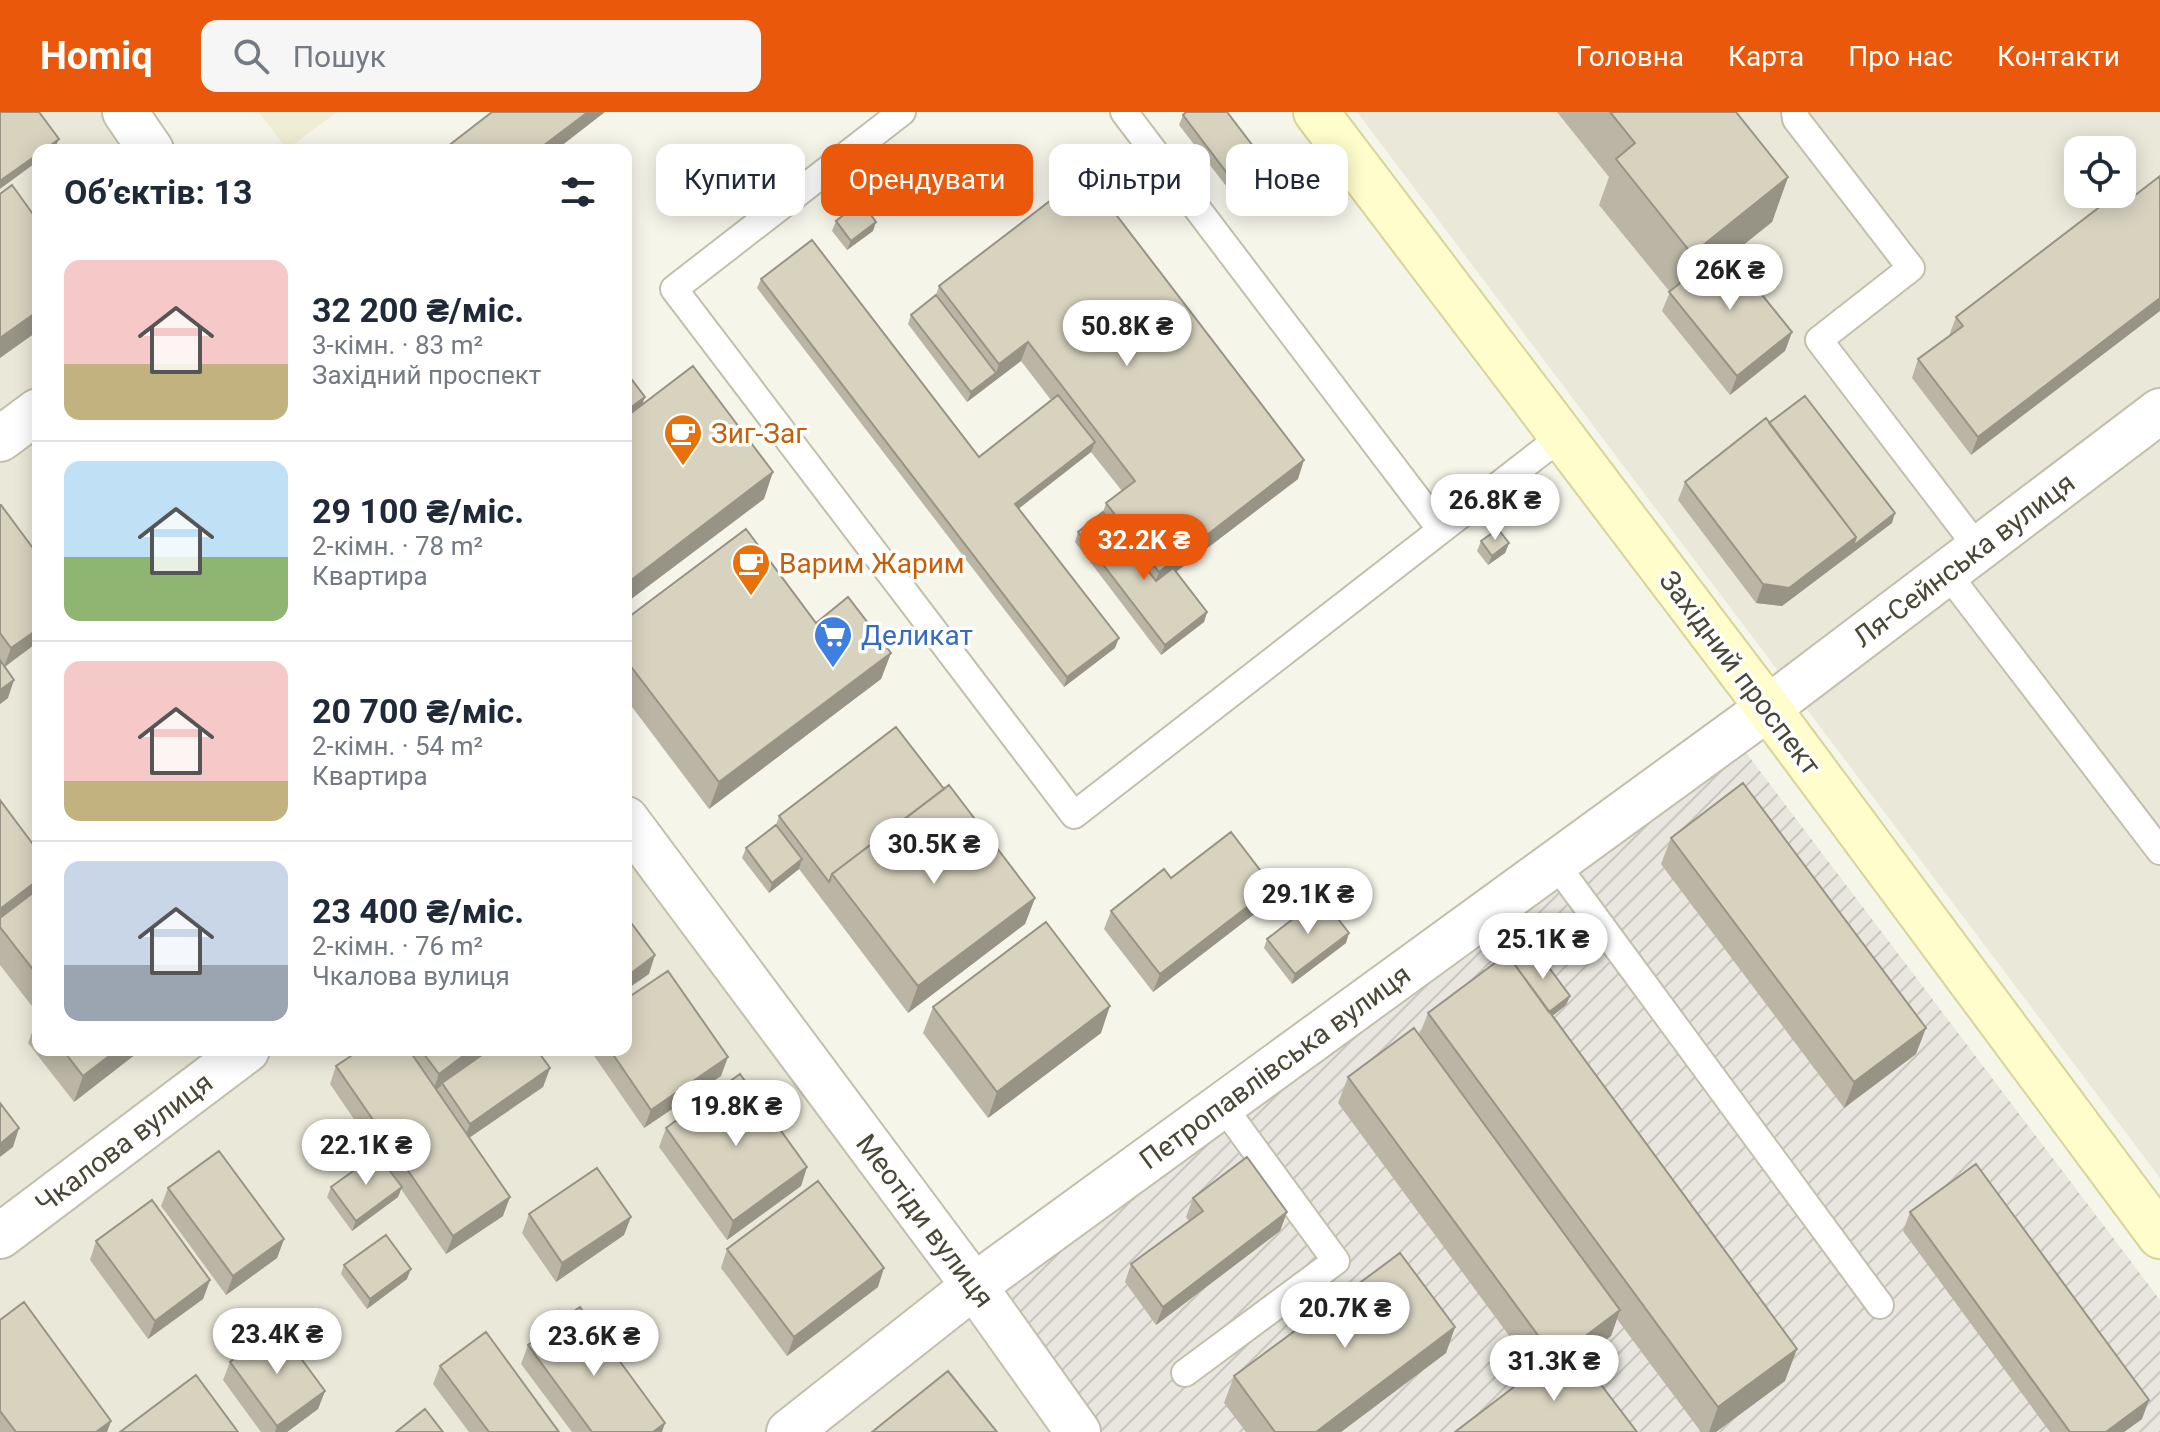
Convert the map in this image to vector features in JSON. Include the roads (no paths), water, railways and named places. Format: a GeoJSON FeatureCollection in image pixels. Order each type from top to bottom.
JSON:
{"type":"FeatureCollection","features":[{"type":"Feature","properties":{"kind":"main road","name":"Західний проспект"},"geometry":{"type":"LineString","coordinates":[[1316,112],[1768,708],[2160,1236]]}},
{"type":"Feature","properties":{"kind":"street"},"geometry":{"type":"LineString","coordinates":[[125,112],[147,144]]}},
{"type":"Feature","properties":{"kind":"street","name":"Ля-Сейнська вулиця"},"geometry":{"type":"LineString","coordinates":[[1768,708],[2160,411]]}},
{"type":"Feature","properties":{"kind":"street"},"geometry":{"type":"LineString","coordinates":[[0,439],[32,415]]}},
{"type":"Feature","properties":{"kind":"street","name":"Петропавлівська вулиця"},"geometry":{"type":"LineString","coordinates":[[789,1432],[974,1286],[1768,708]]}},
{"type":"Feature","properties":{"kind":"street","name":"Меотіди вулиця"},"geometry":{"type":"LineString","coordinates":[[632,827],[974,1286],[1078,1432]]}},
{"type":"Feature","properties":{"kind":"street","name":"Чкалова вулиця"},"geometry":{"type":"LineString","coordinates":[[0,1236],[239,1056]]}},
{"type":"Feature","properties":{"kind":"lane"},"geometry":{"type":"LineString","coordinates":[[902,112],[674,289],[1074,815],[1562,436]]}},
{"type":"Feature","properties":{"kind":"lane"},"geometry":{"type":"LineString","coordinates":[[1124,112],[1441,530]]}},
{"type":"Feature","properties":{"kind":"lane"},"geometry":{"type":"LineString","coordinates":[[1795,112],[1796,119],[1911,268],[1819,340],[1962,560],[2160,851]]}},
{"type":"Feature","properties":{"kind":"lane"},"geometry":{"type":"LineString","coordinates":[[1555,863],[1880,1305]]}},
{"type":"Feature","properties":{"kind":"lane"},"geometry":{"type":"LineString","coordinates":[[1185,1373],[1336,1261],[1222,1105]]}},
{"type":"Feature","properties":{"kind":"place","name":"Зиг-Заг"},"geometry":{"type":"Point","coordinates":[683,467]}},
{"type":"Feature","properties":{"kind":"place","name":"Варим Жарим"},"geometry":{"type":"Point","coordinates":[751,597]}},
{"type":"Feature","properties":{"kind":"place","name":"Деликат"},"geometry":{"type":"Point","coordinates":[833,669]}}]}
